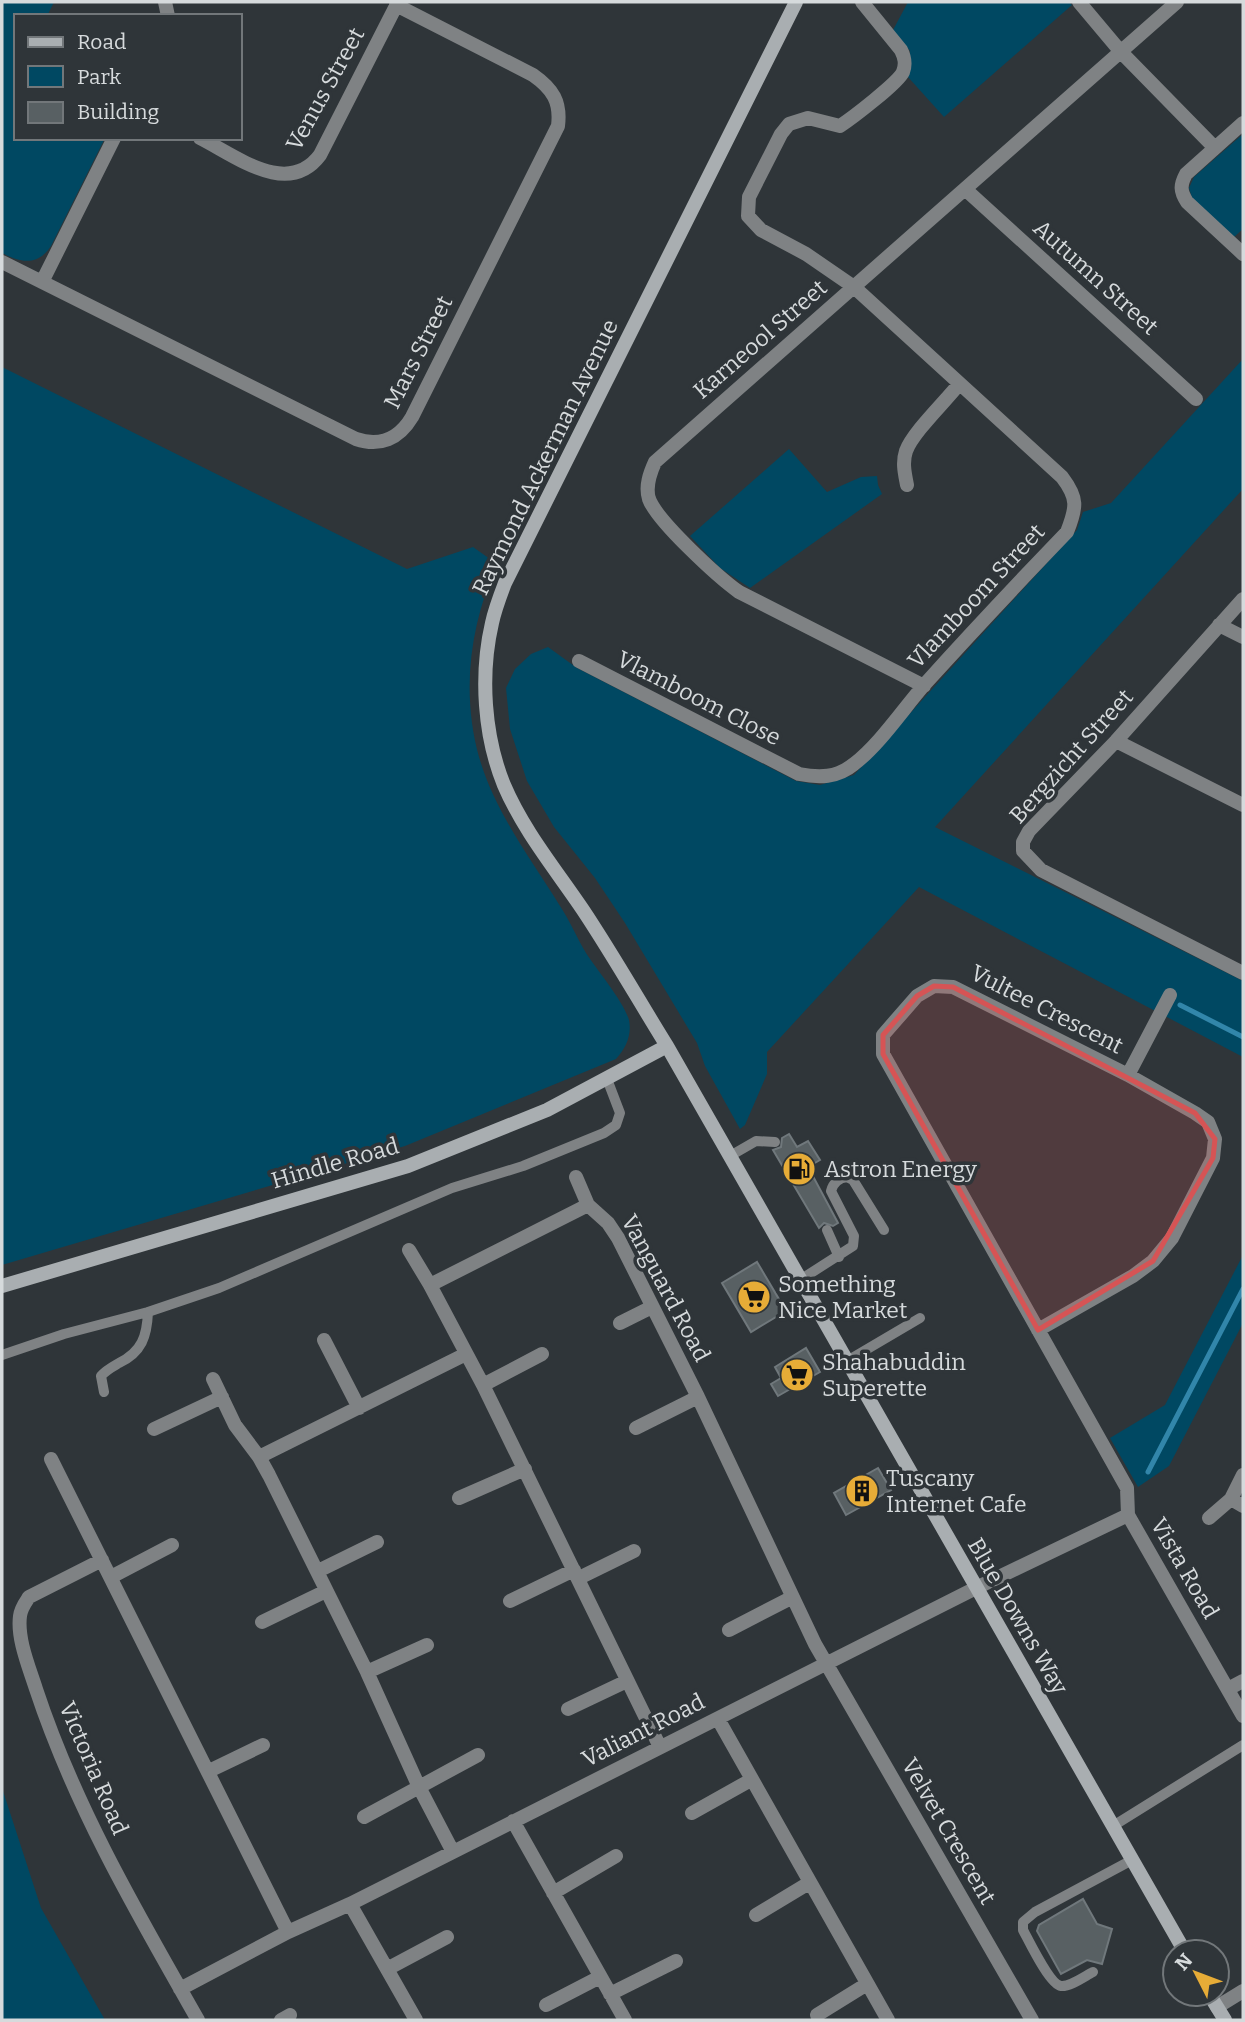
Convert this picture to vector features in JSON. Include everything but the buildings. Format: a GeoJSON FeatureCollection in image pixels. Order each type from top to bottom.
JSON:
{"type":"FeatureCollection","features":[{"type":"Feature","properties":{"kind":"street","name":"Raymond Ackerman Avenue"},"geometry":{"type":"LineString","coordinates":[[667,1046],[594,927],[519,814],[505,785],[494,754],[485,698],[487,659],[492,624],[513,565],[796,2]]}},
{"type":"Feature","properties":{"kind":"street","name":"Vlamboom Street"},"geometry":{"type":"LineString","coordinates":[[799,775],[819,778],[835,775],[854,765],[1066,531],[1075,503],[1070,488],[1062,477],[853,287],[806,254],[761,230],[748,216],[749,197],[781,134],[789,124],[808,117],[840,126],[900,76],[905,63],[901,50],[862,2]]}},
{"type":"Feature","properties":{"kind":"street"},"geometry":{"type":"LineString","coordinates":[[1079,2],[1121,51],[1215,148]]}},
{"type":"Feature","properties":{"kind":"street","name":"Karneool Street"},"geometry":{"type":"LineString","coordinates":[[924,685],[739,592],[721,580],[657,512],[649,498],[648,484],[655,462],[1177,2]]}},
{"type":"Feature","properties":{"kind":"street","name":"Venus Street"},"geometry":{"type":"LineString","coordinates":[[204,140],[277,175],[306,169],[320,155],[397,4]]}},
{"type":"Feature","properties":{"kind":"street","name":"Mars Street"},"geometry":{"type":"LineString","coordinates":[[2,262],[356,439],[376,443],[402,432],[558,127],[560,112],[548,85],[533,75],[397,4]]}},
{"type":"Feature","properties":{"kind":"street"},"geometry":{"type":"LineString","coordinates":[[1243,123],[1186,174],[1181,183],[1182,194],[1187,202],[1243,254]]}},
{"type":"Feature","properties":{"kind":"street"},"geometry":{"type":"LineString","coordinates":[[41,282],[113,140]]}},
{"type":"Feature","properties":{"kind":"street","name":"Autumn Street"},"geometry":{"type":"LineString","coordinates":[[965,189],[1196,398]]}},
{"type":"Feature","properties":{"kind":"street"},"geometry":{"type":"LineString","coordinates":[[906,485],[906,450],[959,384]]}},
{"type":"Feature","properties":{"kind":"street","name":"Bergzicht Street"},"geometry":{"type":"LineString","coordinates":[[1243,599],[1116,741],[1029,831],[1023,842],[1023,851],[1041,870],[1243,973]]}},
{"type":"Feature","properties":{"kind":"street"},"geometry":{"type":"LineString","coordinates":[[1219,625],[1243,637]]}},
{"type":"Feature","properties":{"kind":"street","name":"Vlamboom Close"},"geometry":{"type":"LineString","coordinates":[[579,661],[799,775]]}},
{"type":"Feature","properties":{"kind":"street"},"geometry":{"type":"LineString","coordinates":[[1116,741],[1243,805]]}},
{"type":"Feature","properties":{"kind":"street","name":"Vultee Crescent"},"geometry":{"type":"LineString","coordinates":[[1038,1330],[1133,1276],[1153,1261],[1171,1238],[1213,1158],[1215,1139],[1208,1122],[1195,1112],[1128,1075],[953,987],[934,986],[916,996],[883,1035],[881,1049],[886,1060],[1038,1330],[1128,1488],[1128,1515]]}},
{"type":"Feature","properties":{"kind":"street","name":"Vultee Crescent"},"geometry":{"type":"LineString","coordinates":[[1128,1075],[1170,995]]}},
{"type":"Feature","properties":{"kind":"street","name":"Hindle Road"},"geometry":{"type":"LineString","coordinates":[[2,1286],[408,1166],[547,1110],[667,1046]]}},
{"type":"Feature","properties":{"kind":"street","name":"Blue Downs Way"},"geometry":{"type":"LineString","coordinates":[[667,1046],[1177,1938]]}},
{"type":"Feature","properties":{"kind":"street","name":"Vanguard Road"},"geometry":{"type":"LineString","coordinates":[[576,1177],[588,1205],[599,1213],[615,1232],[761,1528],[791,1598],[826,1664]]}},
{"type":"Feature","properties":{"kind":"street","name":"Vanguard Road"},"geometry":{"type":"LineString","coordinates":[[430,1285],[588,1205]]}},
{"type":"Feature","properties":{"kind":"street"},"geometry":{"type":"LineString","coordinates":[[409,1250],[483,1385],[660,1747]]}},
{"type":"Feature","properties":{"kind":"street"},"geometry":{"type":"LineString","coordinates":[[620,1323],[652,1307]]}},
{"type":"Feature","properties":{"kind":"street"},"geometry":{"type":"LineString","coordinates":[[324,1340],[359,1408]]}},
{"type":"Feature","properties":{"kind":"street"},"geometry":{"type":"LineString","coordinates":[[259,1457],[466,1354]]}},
{"type":"Feature","properties":{"kind":"street"},"geometry":{"type":"LineString","coordinates":[[483,1385],[542,1354]]}},
{"type":"Feature","properties":{"kind":"street"},"geometry":{"type":"LineString","coordinates":[[213,1379],[243,1439],[259,1457],[317,1571],[419,1787],[453,1852]]}},
{"type":"Feature","properties":{"kind":"street"},"geometry":{"type":"LineString","coordinates":[[154,1429],[222,1397]]}},
{"type":"Feature","properties":{"kind":"street","name":"Vanguard Road"},"geometry":{"type":"LineString","coordinates":[[636,1428],[698,1397]]}},
{"type":"Feature","properties":{"kind":"street"},"geometry":{"type":"LineString","coordinates":[[51,1459],[288,1932]]}},
{"type":"Feature","properties":{"kind":"street"},"geometry":{"type":"LineString","coordinates":[[459,1498],[525,1469]]}},
{"type":"Feature","properties":{"kind":"street"},"geometry":{"type":"LineString","coordinates":[[1209,1518],[1237,1502],[1243,1475]]}},
{"type":"Feature","properties":{"kind":"street","name":"Valiant Road"},"geometry":{"type":"LineString","coordinates":[[180,1989],[288,1932],[350,1904],[976,1588],[1128,1515]]}},
{"type":"Feature","properties":{"kind":"street","name":"Vista Road"},"geometry":{"type":"LineString","coordinates":[[1128,1515],[1243,1716]]}},
{"type":"Feature","properties":{"kind":"street"},"geometry":{"type":"LineString","coordinates":[[317,1571],[377,1542]]}},
{"type":"Feature","properties":{"kind":"street"},"geometry":{"type":"LineString","coordinates":[[111,1577],[172,1545]]}},
{"type":"Feature","properties":{"kind":"street"},"geometry":{"type":"LineString","coordinates":[[510,1601],[634,1551]]}},
{"type":"Feature","properties":{"kind":"street","name":"Victoria Road"},"geometry":{"type":"LineString","coordinates":[[102,1560],[29,1597],[23,1605],[20,1617],[22,1638],[47,1720],[70,1779],[114,1871],[198,2020]]}},
{"type":"Feature","properties":{"kind":"street"},"geometry":{"type":"LineString","coordinates":[[262,1622],[326,1591]]}},
{"type":"Feature","properties":{"kind":"street"},"geometry":{"type":"LineString","coordinates":[[729,1630],[791,1598]]}},
{"type":"Feature","properties":{"kind":"street"},"geometry":{"type":"LineString","coordinates":[[367,1672],[427,1645]]}},
{"type":"Feature","properties":{"kind":"street","name":"Velvet Crescent"},"geometry":{"type":"LineString","coordinates":[[826,1664],[1032,2020]]}},
{"type":"Feature","properties":{"kind":"street"},"geometry":{"type":"LineString","coordinates":[[568,1709],[627,1681]]}},
{"type":"Feature","properties":{"kind":"street"},"geometry":{"type":"LineString","coordinates":[[1228,1689],[1243,1681]]}},
{"type":"Feature","properties":{"kind":"street"},"geometry":{"type":"LineString","coordinates":[[718,1719],[888,2020]]}},
{"type":"Feature","properties":{"kind":"street"},"geometry":{"type":"LineString","coordinates":[[209,1771],[263,1745]]}},
{"type":"Feature","properties":{"kind":"street"},"geometry":{"type":"LineString","coordinates":[[364,1817],[478,1755]]}},
{"type":"Feature","properties":{"kind":"street"},"geometry":{"type":"LineString","coordinates":[[692,1813],[751,1780]]}},
{"type":"Feature","properties":{"kind":"street"},"geometry":{"type":"LineString","coordinates":[[513,1821],[625,2020]]}},
{"type":"Feature","properties":{"kind":"street"},"geometry":{"type":"LineString","coordinates":[[553,1893],[616,1856]]}},
{"type":"Feature","properties":{"kind":"street"},"geometry":{"type":"LineString","coordinates":[[756,1915],[809,1883]]}},
{"type":"Feature","properties":{"kind":"street"},"geometry":{"type":"LineString","coordinates":[[350,1904],[416,2020]]}},
{"type":"Feature","properties":{"kind":"street"},"geometry":{"type":"LineString","coordinates":[[387,1969],[447,1937]]}},
{"type":"Feature","properties":{"kind":"street"},"geometry":{"type":"LineString","coordinates":[[610,1994],[676,1961]]}},
{"type":"Feature","properties":{"kind":"street"},"geometry":{"type":"LineString","coordinates":[[545,2006],[600,1976]]}},
{"type":"Feature","properties":{"kind":"street"},"geometry":{"type":"LineString","coordinates":[[817,2015],[867,1983]]}},
{"type":"Feature","properties":{"kind":"lane"},"geometry":{"type":"LineString","coordinates":[[2,1355],[219,1288],[453,1188],[523,1166],[612,1130],[620,1119],[620,1114],[607,1079]]}},
{"type":"Feature","properties":{"kind":"lane"},"geometry":{"type":"LineString","coordinates":[[730,1156],[756,1141],[775,1142]]}},
{"type":"Feature","properties":{"kind":"lane"},"geometry":{"type":"LineString","coordinates":[[800,1280],[850,1250],[855,1241],[831,1191],[832,1186],[840,1179],[847,1177],[853,1180],[884,1230]]}},
{"type":"Feature","properties":{"kind":"lane"},"geometry":{"type":"LineString","coordinates":[[827,1230],[839,1257]]}},
{"type":"Feature","properties":{"kind":"lane"},"geometry":{"type":"LineString","coordinates":[[104,1392],[101,1376],[104,1371],[130,1358],[142,1345],[146,1336],[148,1312]]}},
{"type":"Feature","properties":{"kind":"lane"},"geometry":{"type":"LineString","coordinates":[[847,1361],[920,1318]]}},
{"type":"Feature","properties":{"kind":"lane"},"geometry":{"type":"LineString","coordinates":[[1112,1826],[1243,1745]]}},
{"type":"Feature","properties":{"kind":"lane"},"geometry":{"type":"LineString","coordinates":[[1093,1972],[1064,1986],[1058,1985],[1049,1977],[1023,1930],[1023,1922],[1035,1912],[1132,1860]]}},
{"type":"Feature","properties":{"kind":"highlighted area"},"geometry":{"type":"Polygon","coordinates":[[[934,986],[953,987],[1195,1113],[1215,1139],[1213,1158],[1153,1261],[1038,1330],[883,1054],[883,1035],[917,996],[934,986]]]}},
{"type":"Feature","properties":{"kind":"green space"},"geometry":{"type":"Polygon","coordinates":[[[2,2],[54,2],[48,14],[14,14],[14,140],[104,140],[46,252],[29,261],[2,253],[2,2]]]}},
{"type":"Feature","properties":{"kind":"green space"},"geometry":{"type":"Polygon","coordinates":[[[908,2],[1069,2],[1072,5],[944,117],[908,77],[910,51],[893,30],[908,2]]]}},
{"type":"Feature","properties":{"kind":"green space"},"geometry":{"type":"Polygon","coordinates":[[[1243,134],[1243,229],[1234,237],[1192,198],[1189,188],[1194,177],[1243,134]]]}},
{"type":"Feature","properties":{"kind":"green space"},"geometry":{"type":"Polygon","coordinates":[[[1243,359],[1243,489],[935,827],[1243,981],[1243,1057],[919,887],[767,1052],[767,1074],[745,1125],[740,1129],[705,1066],[697,1043],[625,923],[595,878],[554,827],[527,781],[510,729],[506,688],[515,669],[531,654],[548,647],[577,668],[796,781],[820,785],[854,775],[1077,530],[1083,512],[1111,503],[1243,359]]]}},
{"type":"Feature","properties":{"kind":"green space"},"geometry":{"type":"Polygon","coordinates":[[[2,367],[407,569],[473,547],[497,564],[480,611],[471,659],[470,708],[473,733],[494,797],[514,834],[626,1013],[630,1026],[629,1036],[616,1059],[405,1146],[2,1265],[2,367]]]}},
{"type":"Feature","properties":{"kind":"green space"},"geometry":{"type":"Polygon","coordinates":[[[789,449],[827,492],[861,477],[877,476],[882,494],[750,588],[720,568],[690,536],[789,449]]]}},
{"type":"Feature","properties":{"kind":"green space"},"geometry":{"type":"Polygon","coordinates":[[[1243,1255],[1243,1323],[1169,1466],[1138,1487],[1110,1438],[1165,1405],[1243,1255]]]}},
{"type":"Feature","properties":{"kind":"green space"},"geometry":{"type":"Polygon","coordinates":[[[2,1788],[41,1908],[105,2020],[2,2020],[2,1788]]]}},
{"type":"Feature","properties":{"kind":"waterway"},"geometry":{"type":"LineString","coordinates":[[1180,1005],[1243,1037]]}},
{"type":"Feature","properties":{"kind":"waterway"},"geometry":{"type":"LineString","coordinates":[[1148,1472],[1243,1289]]}},
{"type":"Feature","properties":{"kind":"place","name":"Astron Energy"},"geometry":{"type":"Point","coordinates":[799,1169]}},
{"type":"Feature","properties":{"kind":"place","name":"Something Nice Market"},"geometry":{"type":"Point","coordinates":[754,1297]}},
{"type":"Feature","properties":{"kind":"place","name":"Shahabuddin Superette"},"geometry":{"type":"Point","coordinates":[797,1375]}},
{"type":"Feature","properties":{"kind":"place","name":"Tuscany Internet Cafe"},"geometry":{"type":"Point","coordinates":[862,1491]}}]}
